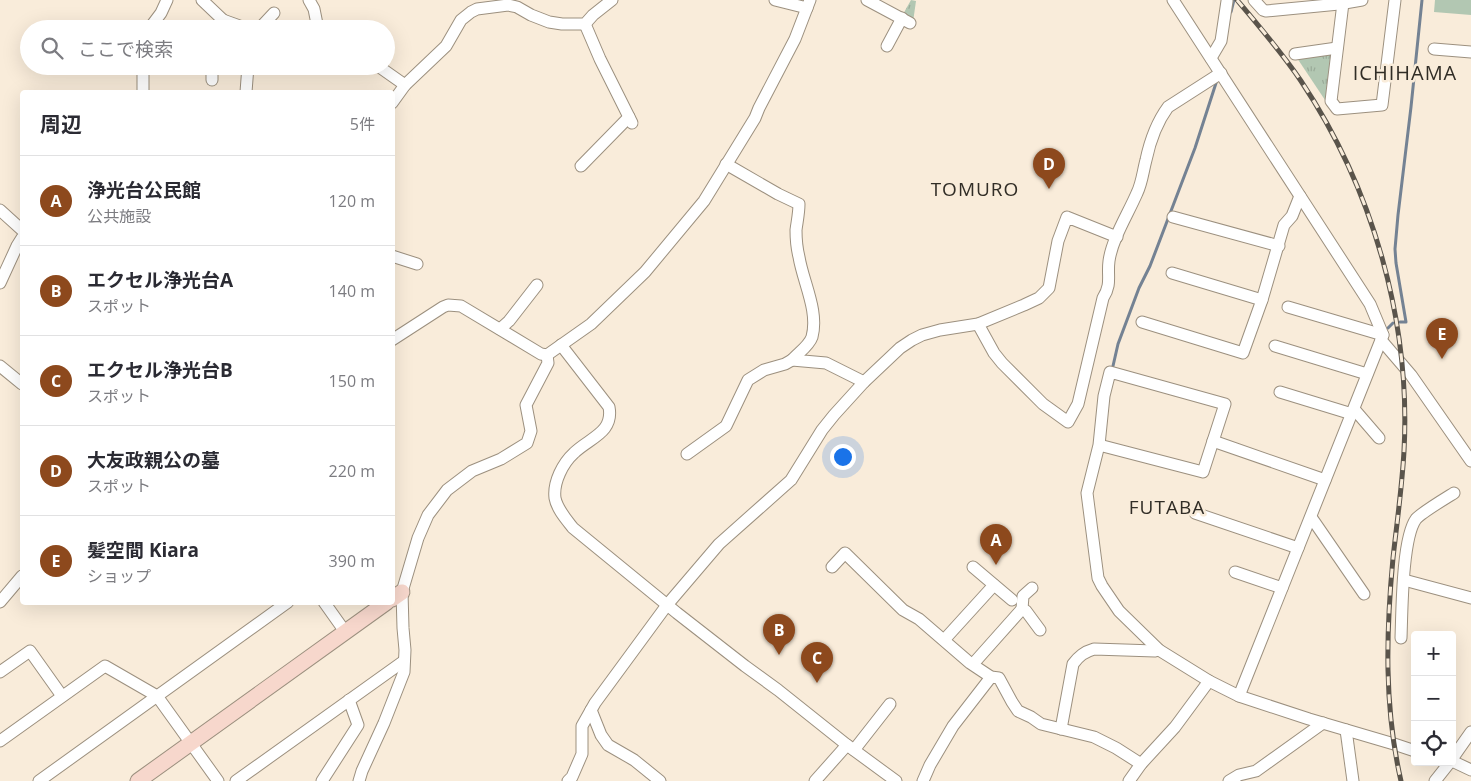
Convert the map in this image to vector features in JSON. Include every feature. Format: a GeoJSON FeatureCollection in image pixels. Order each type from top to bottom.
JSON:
{"type":"FeatureCollection","features":[{"type":"Feature","properties":{"kind":"street"},"geometry":{"type":"LineString","coordinates":[[158,20],[167,0]]}},
{"type":"Feature","properties":{"kind":"street"},"geometry":{"type":"LineString","coordinates":[[202,0],[219,20]]}},
{"type":"Feature","properties":{"kind":"street"},"geometry":{"type":"LineString","coordinates":[[309,0],[314,8],[316,20]]}},
{"type":"Feature","properties":{"kind":"street"},"geometry":{"type":"LineString","coordinates":[[395,99],[406,85],[446,46],[461,20],[477,9],[508,5],[549,22],[585,24],[612,0]]}},
{"type":"Feature","properties":{"kind":"street"},"geometry":{"type":"LineString","coordinates":[[395,338],[448,305],[461,306],[541,354],[547,355],[591,324],[645,272],[704,201],[726,164],[742,142],[795,39],[808,4],[775,0]]}},
{"type":"Feature","properties":{"kind":"street"},"geometry":{"type":"LineString","coordinates":[[867,0],[906,21],[887,46]]}},
{"type":"Feature","properties":{"kind":"street"},"geometry":{"type":"LineString","coordinates":[[1173,0],[1370,304],[1382,338],[1471,461]]}},
{"type":"Feature","properties":{"kind":"street"},"geometry":{"type":"LineString","coordinates":[[1254,0],[1266,11],[1362,0]]}},
{"type":"Feature","properties":{"kind":"street"},"geometry":{"type":"LineString","coordinates":[[1343,3],[1331,101],[1337,109],[1382,105],[1394,0]]}},
{"type":"Feature","properties":{"kind":"street"},"geometry":{"type":"LineString","coordinates":[[1212,58],[1221,41],[1227,1]]}},
{"type":"Feature","properties":{"kind":"street"},"geometry":{"type":"LineString","coordinates":[[268,20],[274,14]]}},
{"type":"Feature","properties":{"kind":"street"},"geometry":{"type":"LineString","coordinates":[[581,166],[631,120],[585,24]]}},
{"type":"Feature","properties":{"kind":"street"},"geometry":{"type":"LineString","coordinates":[[1296,54],[1337,48]]}},
{"type":"Feature","properties":{"kind":"street"},"geometry":{"type":"LineString","coordinates":[[1434,49],[1471,52]]}},
{"type":"Feature","properties":{"kind":"street"},"geometry":{"type":"LineString","coordinates":[[978,324],[994,353],[1002,363],[1043,404],[1068,422],[1078,404],[1103,298],[1108,291],[1110,279],[1109,261],[1126,215],[1138,192],[1155,131],[1168,107],[1221,72]]}},
{"type":"Feature","properties":{"kind":"street"},"geometry":{"type":"LineString","coordinates":[[143,75],[143,90]]}},
{"type":"Feature","properties":{"kind":"street"},"geometry":{"type":"LineString","coordinates":[[212,75],[212,80]]}},
{"type":"Feature","properties":{"kind":"street"},"geometry":{"type":"LineString","coordinates":[[246,90],[247,75]]}},
{"type":"Feature","properties":{"kind":"street"},"geometry":{"type":"LineString","coordinates":[[391,75],[406,85]]}},
{"type":"Feature","properties":{"kind":"street"},"geometry":{"type":"LineString","coordinates":[[687,454],[726,426],[748,380],[764,370],[792,360],[810,342],[812,336],[812,312],[799,257],[796,231],[799,204],[726,164]]}},
{"type":"Feature","properties":{"kind":"street"},"geometry":{"type":"LineString","coordinates":[[1142,322],[1243,353],[1262,300],[1284,225],[1292,216],[1300,196]]}},
{"type":"Feature","properties":{"kind":"street"},"geometry":{"type":"LineString","coordinates":[[0,210],[20,228]]}},
{"type":"Feature","properties":{"kind":"street"},"geometry":{"type":"LineString","coordinates":[[1173,217],[1278,246]]}},
{"type":"Feature","properties":{"kind":"street"},"geometry":{"type":"LineString","coordinates":[[568,781],[572,777],[582,754],[582,726],[631,653],[667,605],[719,544],[791,480],[828,422],[864,382],[893,354],[912,340],[940,330],[978,324],[1039,298],[1049,288],[1058,241],[1068,218],[1117,237]]}},
{"type":"Feature","properties":{"kind":"street"},"geometry":{"type":"LineString","coordinates":[[0,283],[20,241]]}},
{"type":"Feature","properties":{"kind":"street"},"geometry":{"type":"LineString","coordinates":[[395,257],[417,264]]}},
{"type":"Feature","properties":{"kind":"street"},"geometry":{"type":"LineString","coordinates":[[1172,273],[1262,300]]}},
{"type":"Feature","properties":{"kind":"street"},"geometry":{"type":"LineString","coordinates":[[500,329],[509,321],[537,285]]}},
{"type":"Feature","properties":{"kind":"street"},"geometry":{"type":"LineString","coordinates":[[1288,307],[1382,338]]}},
{"type":"Feature","properties":{"kind":"street"},"geometry":{"type":"LineString","coordinates":[[1239,696],[1382,338]]}},
{"type":"Feature","properties":{"kind":"street"},"geometry":{"type":"LineString","coordinates":[[562,345],[609,407],[611,416],[602,432],[573,453],[563,467],[556,482],[555,498],[563,516],[573,528],[667,605],[850,748],[896,781]]}},
{"type":"Feature","properties":{"kind":"street"},"geometry":{"type":"LineString","coordinates":[[1275,346],[1368,374]]}},
{"type":"Feature","properties":{"kind":"street"},"geometry":{"type":"LineString","coordinates":[[359,781],[404,672],[403,628],[397,595],[405,580],[422,528],[432,508],[446,490],[472,471],[501,459],[528,442],[531,431],[526,405],[548,363],[547,355]]}},
{"type":"Feature","properties":{"kind":"street"},"geometry":{"type":"LineString","coordinates":[[792,360],[826,363],[864,382]]}},
{"type":"Feature","properties":{"kind":"street"},"geometry":{"type":"LineString","coordinates":[[0,366],[20,382]]}},
{"type":"Feature","properties":{"kind":"street"},"geometry":{"type":"LineString","coordinates":[[1099,445],[1203,472],[1225,404],[1110,372],[1104,396],[1099,445],[1087,493],[1098,578],[1102,586],[1119,611],[1160,650],[1209,682],[1239,696],[1411,750]]}},
{"type":"Feature","properties":{"kind":"street"},"geometry":{"type":"LineString","coordinates":[[1280,392],[1353,411],[1379,438]]}},
{"type":"Feature","properties":{"kind":"street"},"geometry":{"type":"LineString","coordinates":[[1213,441],[1325,480]]}},
{"type":"Feature","properties":{"kind":"street"},"geometry":{"type":"LineString","coordinates":[[1401,638],[1404,580],[1410,531],[1417,518],[1454,493]]}},
{"type":"Feature","properties":{"kind":"street"},"geometry":{"type":"LineString","coordinates":[[1195,513],[1298,548]]}},
{"type":"Feature","properties":{"kind":"street"},"geometry":{"type":"LineString","coordinates":[[1311,517],[1364,594]]}},
{"type":"Feature","properties":{"kind":"street"},"geometry":{"type":"LineString","coordinates":[[832,567],[845,553],[903,610],[919,619],[973,664],[991,676],[1000,678],[1018,711],[1041,724],[1094,737],[1141,764]]}},
{"type":"Feature","properties":{"kind":"street"},"geometry":{"type":"LineString","coordinates":[[972,566],[1012,600]]}},
{"type":"Feature","properties":{"kind":"street"},"geometry":{"type":"LineString","coordinates":[[1235,572],[1282,588]]}},
{"type":"Feature","properties":{"kind":"street"},"geometry":{"type":"LineString","coordinates":[[0,602],[20,578]]}},
{"type":"Feature","properties":{"kind":"street"},"geometry":{"type":"LineString","coordinates":[[1404,580],[1471,598]]}},
{"type":"Feature","properties":{"kind":"street"},"geometry":{"type":"LineString","coordinates":[[944,640],[994,585]]}},
{"type":"Feature","properties":{"kind":"street"},"geometry":{"type":"LineString","coordinates":[[973,664],[1022,609],[1023,596],[1032,588]]}},
{"type":"Feature","properties":{"kind":"street"},"geometry":{"type":"LineString","coordinates":[[39,781],[284,605]]}},
{"type":"Feature","properties":{"kind":"street"},"geometry":{"type":"LineString","coordinates":[[326,605],[346,632]]}},
{"type":"Feature","properties":{"kind":"street"},"geometry":{"type":"LineString","coordinates":[[138,781],[383,605]]}},
{"type":"Feature","properties":{"kind":"street"},"geometry":{"type":"LineString","coordinates":[[1022,609],[1026,611],[1040,630]]}},
{"type":"Feature","properties":{"kind":"street"},"geometry":{"type":"LineString","coordinates":[[1061,729],[1073,664],[1078,657],[1094,649],[1160,650]]}},
{"type":"Feature","properties":{"kind":"street"},"geometry":{"type":"LineString","coordinates":[[0,672],[30,651],[62,696]]}},
{"type":"Feature","properties":{"kind":"street"},"geometry":{"type":"LineString","coordinates":[[236,781],[404,661]]}},
{"type":"Feature","properties":{"kind":"street"},"geometry":{"type":"LineString","coordinates":[[0,741],[105,666],[157,696],[218,781]]}},
{"type":"Feature","properties":{"kind":"street"},"geometry":{"type":"LineString","coordinates":[[923,781],[930,765],[953,726],[991,676]]}},
{"type":"Feature","properties":{"kind":"street"},"geometry":{"type":"LineString","coordinates":[[1130,781],[1141,764],[1175,727],[1209,682]]}},
{"type":"Feature","properties":{"kind":"street"},"geometry":{"type":"LineString","coordinates":[[322,781],[358,725],[349,700]]}},
{"type":"Feature","properties":{"kind":"street"},"geometry":{"type":"LineString","coordinates":[[815,781],[850,748],[890,704]]}},
{"type":"Feature","properties":{"kind":"street"},"geometry":{"type":"LineString","coordinates":[[591,710],[601,735],[608,745],[634,760],[660,781]]}},
{"type":"Feature","properties":{"kind":"street"},"geometry":{"type":"LineString","coordinates":[[1229,781],[1239,775],[1256,776],[1323,723]]}},
{"type":"Feature","properties":{"kind":"street"},"geometry":{"type":"LineString","coordinates":[[1346,730],[1353,781]]}},
{"type":"Feature","properties":{"kind":"street"},"geometry":{"type":"LineString","coordinates":[[1456,754],[1471,732]]}},
{"type":"Feature","properties":{"kind":"street"},"geometry":{"type":"LineString","coordinates":[[1456,763],[1471,770]]}},
{"type":"Feature","properties":{"kind":"street"},"geometry":{"type":"LineString","coordinates":[[1435,781],[1447,766]]}},
{"type":"Feature","properties":{"kind":"green space"},"geometry":{"type":"Polygon","coordinates":[[[911,0],[916,1],[913,22],[902,16],[911,0]]]}},
{"type":"Feature","properties":{"kind":"green space"},"geometry":{"type":"Polygon","coordinates":[[[1435,0],[1471,0],[1471,15],[1434,12],[1435,0]]]}},
{"type":"Feature","properties":{"kind":"green space"},"geometry":{"type":"Polygon","coordinates":[[[1329,53],[1333,58],[1327,103],[1297,58],[1329,53]]]}},
{"type":"Feature","properties":{"kind":"waterway"},"geometry":{"type":"LineString","coordinates":[[1231,12],[1234,0]]}},
{"type":"Feature","properties":{"kind":"waterway"},"geometry":{"type":"LineString","coordinates":[[1400,322],[1406,322],[1395,249],[1422,0]]}},
{"type":"Feature","properties":{"kind":"waterway"},"geometry":{"type":"LineString","coordinates":[[1113,366],[1118,344],[1195,148],[1217,80]]}},
{"type":"Feature","properties":{"kind":"waterway"},"geometry":{"type":"LineString","coordinates":[[1388,328],[1393,323]]}},
{"type":"Feature","properties":{"kind":"railway"},"geometry":{"type":"LineString","coordinates":[[1237,0],[1301,81],[1326,123],[1348,166],[1367,212],[1382,258],[1393,306],[1401,354],[1405,402],[1401,491],[1389,614],[1388,670],[1395,753],[1401,781]]}},
{"type":"Feature","properties":{"kind":"place","name":"大友政親公の墓"},"geometry":{"type":"Point","coordinates":[1049,189]}},
{"type":"Feature","properties":{"kind":"place","name":"髪空間 Kiara"},"geometry":{"type":"Point","coordinates":[1442,359]}},
{"type":"Feature","properties":{"kind":"place","name":"浄光台公民館"},"geometry":{"type":"Point","coordinates":[996,565]}},
{"type":"Feature","properties":{"kind":"place","name":"エクセル浄光台A"},"geometry":{"type":"Point","coordinates":[779,655]}},
{"type":"Feature","properties":{"kind":"place","name":"エクセル浄光台B"},"geometry":{"type":"Point","coordinates":[817,683]}},
{"type":"Feature","properties":{"kind":"district","name":"ICHIHAMA"},"geometry":{"type":"Point","coordinates":[1405,72]}},
{"type":"Feature","properties":{"kind":"district","name":"TOMURO"},"geometry":{"type":"Point","coordinates":[975,189]}},
{"type":"Feature","properties":{"kind":"district","name":"FUTABA"},"geometry":{"type":"Point","coordinates":[1167,507]}}]}
